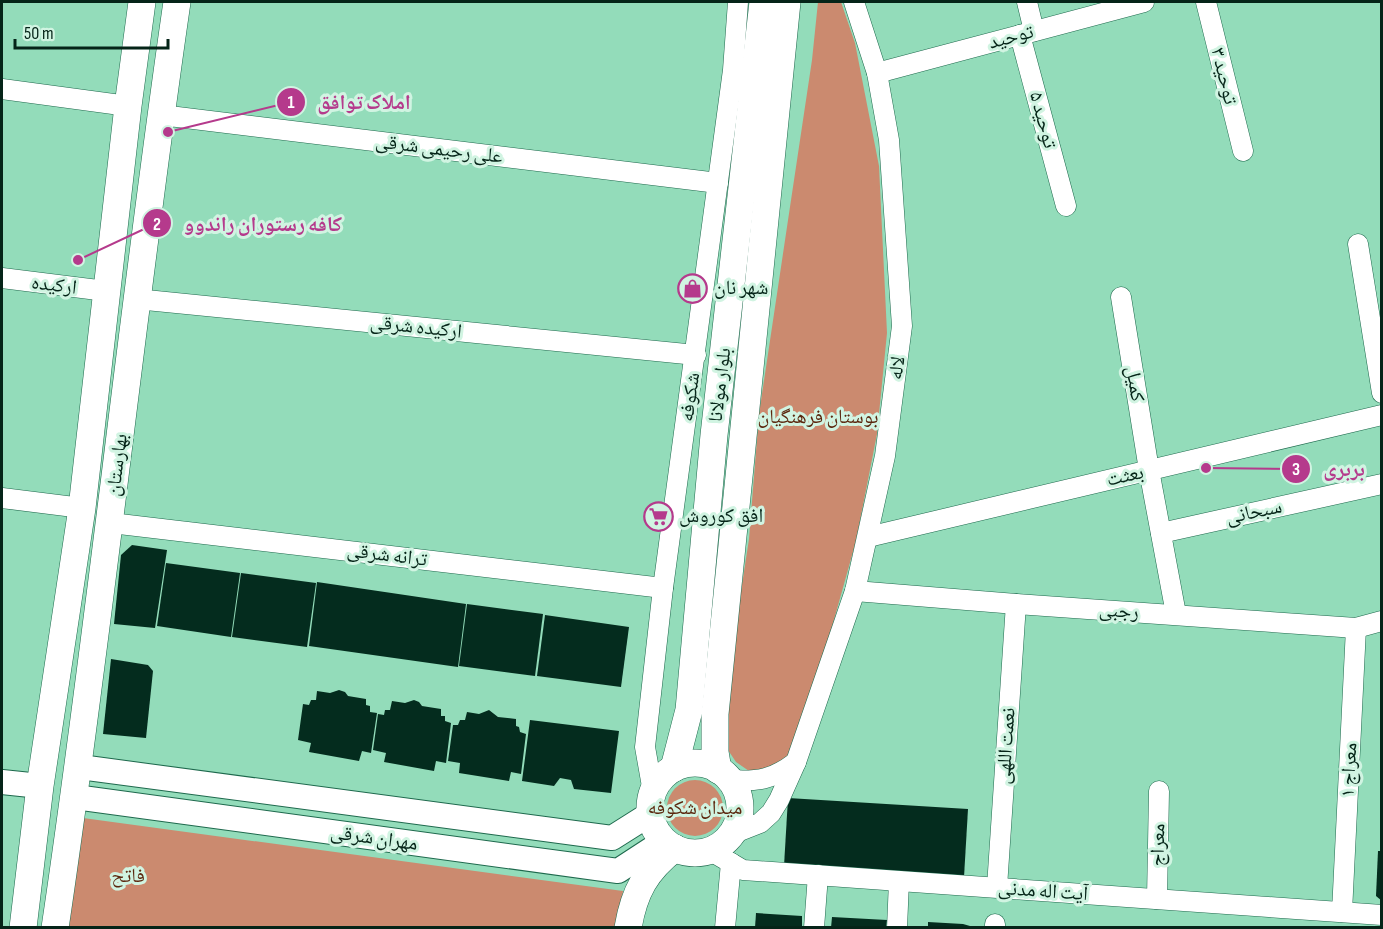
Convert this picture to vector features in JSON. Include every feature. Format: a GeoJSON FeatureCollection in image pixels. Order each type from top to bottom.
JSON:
{"type":"FeatureCollection","features":[{"type":"Feature","properties":{"kind":"main road","name":"بهارستان"},"geometry":{"type":"LineString","coordinates":[[23,927],[40,786],[82,508],[142,2]]}},
{"type":"Feature","properties":{"kind":"main road","name":"بهارستان"},"geometry":{"type":"LineString","coordinates":[[55,927],[80,767],[136,299],[177,2]]}},
{"type":"Feature","properties":{"kind":"main road","name":"بلوار مولانا"},"geometry":{"type":"LineString","coordinates":[[674,768],[689,710],[714,435],[763,2]]}},
{"type":"Feature","properties":{"kind":"main road","name":"بلوار مولانا"},"geometry":{"type":"LineString","coordinates":[[724,775],[715,752],[716,714],[787,2]]}},
{"type":"Feature","properties":{"kind":"main road"},"geometry":{"type":"LineString","coordinates":[[683,764],[701,764],[724,775],[738,797],[740,807],[732,834],[720,846],[720,857],[686,852],[670,844],[657,833],[652,803],[665,774],[683,764]]}},
{"type":"Feature","properties":{"kind":"main road"},"geometry":{"type":"LineString","coordinates":[[628,927],[632,905],[643,882],[670,844]]}},
{"type":"Feature","properties":{"kind":"street","name":"شکوفه"},"geometry":{"type":"LineString","coordinates":[[652,803],[645,747],[663,588],[733,70],[738,2]]}},
{"type":"Feature","properties":{"kind":"street","name":"لاله"},"geometry":{"type":"LineString","coordinates":[[732,834],[760,823],[771,813],[796,762],[855,591],[885,456],[902,326],[889,140],[877,73],[854,2]]}},
{"type":"Feature","properties":{"kind":"street","name":"توحید ۵"},"geometry":{"type":"LineString","coordinates":[[1027,2],[1027,33],[1066,206]]}},
{"type":"Feature","properties":{"kind":"street","name":"توحید"},"geometry":{"type":"LineString","coordinates":[[877,73],[1144,2]]}},
{"type":"Feature","properties":{"kind":"street","name":"توحید ۳"},"geometry":{"type":"LineString","coordinates":[[1206,2],[1243,151]]}},
{"type":"Feature","properties":{"kind":"street"},"geometry":{"type":"LineString","coordinates":[[2,89],[128,106]]}},
{"type":"Feature","properties":{"kind":"street","name":"علی رحیمی شرقی"},"geometry":{"type":"LineString","coordinates":[[161,115],[718,183]]}},
{"type":"Feature","properties":{"kind":"street"},"geometry":{"type":"LineString","coordinates":[[1358,244],[1382,393]]}},
{"type":"Feature","properties":{"kind":"street","name":"ارکیده"},"geometry":{"type":"LineString","coordinates":[[2,278],[106,291]]}},
{"type":"Feature","properties":{"kind":"street","name":"کمیل"},"geometry":{"type":"LineString","coordinates":[[1121,297],[1149,470],[1176,614]]}},
{"type":"Feature","properties":{"kind":"street","name":"ارکیده شرقی"},"geometry":{"type":"LineString","coordinates":[[136,299],[696,355]]}},
{"type":"Feature","properties":{"kind":"street","name":"بعثت"},"geometry":{"type":"LineString","coordinates":[[868,537],[1382,415]]}},
{"type":"Feature","properties":{"kind":"street","name":"سبحانی"},"geometry":{"type":"LineString","coordinates":[[1161,533],[1382,484]]}},
{"type":"Feature","properties":{"kind":"street"},"geometry":{"type":"LineString","coordinates":[[2,498],[82,508]]}},
{"type":"Feature","properties":{"kind":"street","name":"ترانه شرقی"},"geometry":{"type":"LineString","coordinates":[[111,523],[663,588]]}},
{"type":"Feature","properties":{"kind":"street","name":"رجبی"},"geometry":{"type":"LineString","coordinates":[[855,591],[1356,628],[1382,621]]}},
{"type":"Feature","properties":{"kind":"street","name":"نعمت اللهی"},"geometry":{"type":"LineString","coordinates":[[997,887],[1016,604]]}},
{"type":"Feature","properties":{"kind":"street","name":"معراج ۱"},"geometry":{"type":"LineString","coordinates":[[1342,912],[1356,628]]}},
{"type":"Feature","properties":{"kind":"street"},"geometry":{"type":"LineString","coordinates":[[724,775],[746,781],[763,779],[781,773],[796,762]]}},
{"type":"Feature","properties":{"kind":"street","name":"مهران شرقی"},"geometry":{"type":"LineString","coordinates":[[80,767],[612,838],[652,803]]}},
{"type":"Feature","properties":{"kind":"street"},"geometry":{"type":"LineString","coordinates":[[2,782],[40,786]]}},
{"type":"Feature","properties":{"kind":"street","name":"معراج"},"geometry":{"type":"LineString","coordinates":[[1157,899],[1159,791]]}},
{"type":"Feature","properties":{"kind":"street","name":"مهران شرقی"},"geometry":{"type":"LineString","coordinates":[[75,797],[618,871],[670,844]]}},
{"type":"Feature","properties":{"kind":"street"},"geometry":{"type":"LineString","coordinates":[[720,857],[725,927]]}},
{"type":"Feature","properties":{"kind":"street","name":"آیت اله مدنی"},"geometry":{"type":"LineString","coordinates":[[720,857],[743,870],[1382,915]]}},
{"type":"Feature","properties":{"kind":"street"},"geometry":{"type":"LineString","coordinates":[[814,927],[818,875]]}},
{"type":"Feature","properties":{"kind":"street"},"geometry":{"type":"LineString","coordinates":[[897,927],[899,881]]}},
{"type":"Feature","properties":{"kind":"green space","name":"بوستان فرهنگیان"},"geometry":{"type":"Polygon","coordinates":[[[818,2],[841,2],[855,43],[879,166],[887,333],[877,434],[856,541],[795,749],[782,764],[768,774],[749,771],[736,762],[724,744],[736,624],[749,539],[759,414],[812,60],[818,2]]]}},
{"type":"Feature","properties":{"kind":"green space","name":"میدان شکوفه"},"geometry":{"type":"Polygon","coordinates":[[[690,780],[700,780],[715,788],[721,797],[723,808],[721,819],[715,828],[700,836],[690,836],[679,831],[672,824],[667,813],[667,803],[672,792],[679,785],[690,780]]]}},
{"type":"Feature","properties":{"kind":"green space","name":"فاتح"},"geometry":{"type":"Polygon","coordinates":[[[83,818],[623,891],[618,927],[66,928],[83,818]]]}},
{"type":"Feature","properties":{"kind":"building"},"geometry":{"type":"Polygon","coordinates":[[[132,545],[167,550],[155,628],[114,624],[121,555],[132,545]]]}},
{"type":"Feature","properties":{"kind":"building"},"geometry":{"type":"Polygon","coordinates":[[[166,563],[240,573],[231,637],[157,626],[166,563]]]}},
{"type":"Feature","properties":{"kind":"building"},"geometry":{"type":"Polygon","coordinates":[[[241,573],[316,583],[307,647],[232,637],[241,573]]]}},
{"type":"Feature","properties":{"kind":"building"},"geometry":{"type":"Polygon","coordinates":[[[317,582],[466,604],[458,667],[309,646],[317,582]]]}},
{"type":"Feature","properties":{"kind":"building"},"geometry":{"type":"Polygon","coordinates":[[[467,604],[543,614],[535,676],[459,666],[467,604]]]}},
{"type":"Feature","properties":{"kind":"building"},"geometry":{"type":"Polygon","coordinates":[[[545,615],[629,627],[621,687],[537,676],[545,615]]]}},
{"type":"Feature","properties":{"kind":"building"},"geometry":{"type":"Polygon","coordinates":[[[111,659],[148,665],[153,671],[146,738],[103,734],[111,659]]]}},
{"type":"Feature","properties":{"kind":"building"},"geometry":{"type":"Polygon","coordinates":[[[339,690],[348,696],[366,699],[370,712],[377,713],[371,753],[362,751],[359,761],[309,752],[311,743],[298,740],[303,704],[309,705],[311,700],[316,700],[317,691],[330,693],[339,690]]]}},
{"type":"Feature","properties":{"kind":"building"},"geometry":{"type":"Polygon","coordinates":[[[414,700],[422,706],[441,709],[441,716],[445,716],[445,721],[451,723],[446,763],[436,761],[434,771],[384,762],[386,753],[373,750],[378,714],[384,715],[385,710],[390,710],[392,701],[405,703],[414,700]]]}},
{"type":"Feature","properties":{"kind":"building"},"geometry":{"type":"Polygon","coordinates":[[[489,710],[498,717],[516,719],[516,726],[519,727],[520,732],[526,734],[521,774],[511,772],[509,781],[459,773],[460,763],[448,761],[453,725],[458,725],[460,720],[465,720],[467,712],[479,714],[489,710]]]}},
{"type":"Feature","properties":{"kind":"building"},"geometry":{"type":"Polygon","coordinates":[[[530,720],[619,731],[611,793],[574,789],[571,780],[560,778],[554,786],[522,781],[530,720]]]}},
{"type":"Feature","properties":{"kind":"building"},"geometry":{"type":"Polygon","coordinates":[[[788,798],[968,809],[964,877],[784,866],[788,798]]]}},
{"type":"Feature","properties":{"kind":"building"},"geometry":{"type":"Polygon","coordinates":[[[1378,851],[1382,851],[1382,901],[1376,896],[1378,851]]]}},
{"type":"Feature","properties":{"kind":"building"},"geometry":{"type":"Polygon","coordinates":[[[756,913],[802,916],[802,928],[755,928],[756,913]]]}},
{"type":"Feature","properties":{"kind":"building"},"geometry":{"type":"Polygon","coordinates":[[[832,917],[887,920],[886,928],[831,928],[832,917]]]}},
{"type":"Feature","properties":{"kind":"building"},"geometry":{"type":"Polygon","coordinates":[[[928,922],[963,924],[977,928],[928,928],[928,922]]]}},
{"type":"Feature","properties":{"kind":"place","name":"املاک توافق"},"geometry":{"type":"Point","coordinates":[168,132]}},
{"type":"Feature","properties":{"kind":"place","name":"کافه رستوران راندوو"},"geometry":{"type":"Point","coordinates":[78,260]}},
{"type":"Feature","properties":{"kind":"place","name":"شهر نان"},"geometry":{"type":"Point","coordinates":[693,288]}},
{"type":"Feature","properties":{"kind":"place","name":"بربری"},"geometry":{"type":"Point","coordinates":[1206,468]}},
{"type":"Feature","properties":{"kind":"place","name":"افق کوروش"},"geometry":{"type":"Point","coordinates":[658,516]}}]}
